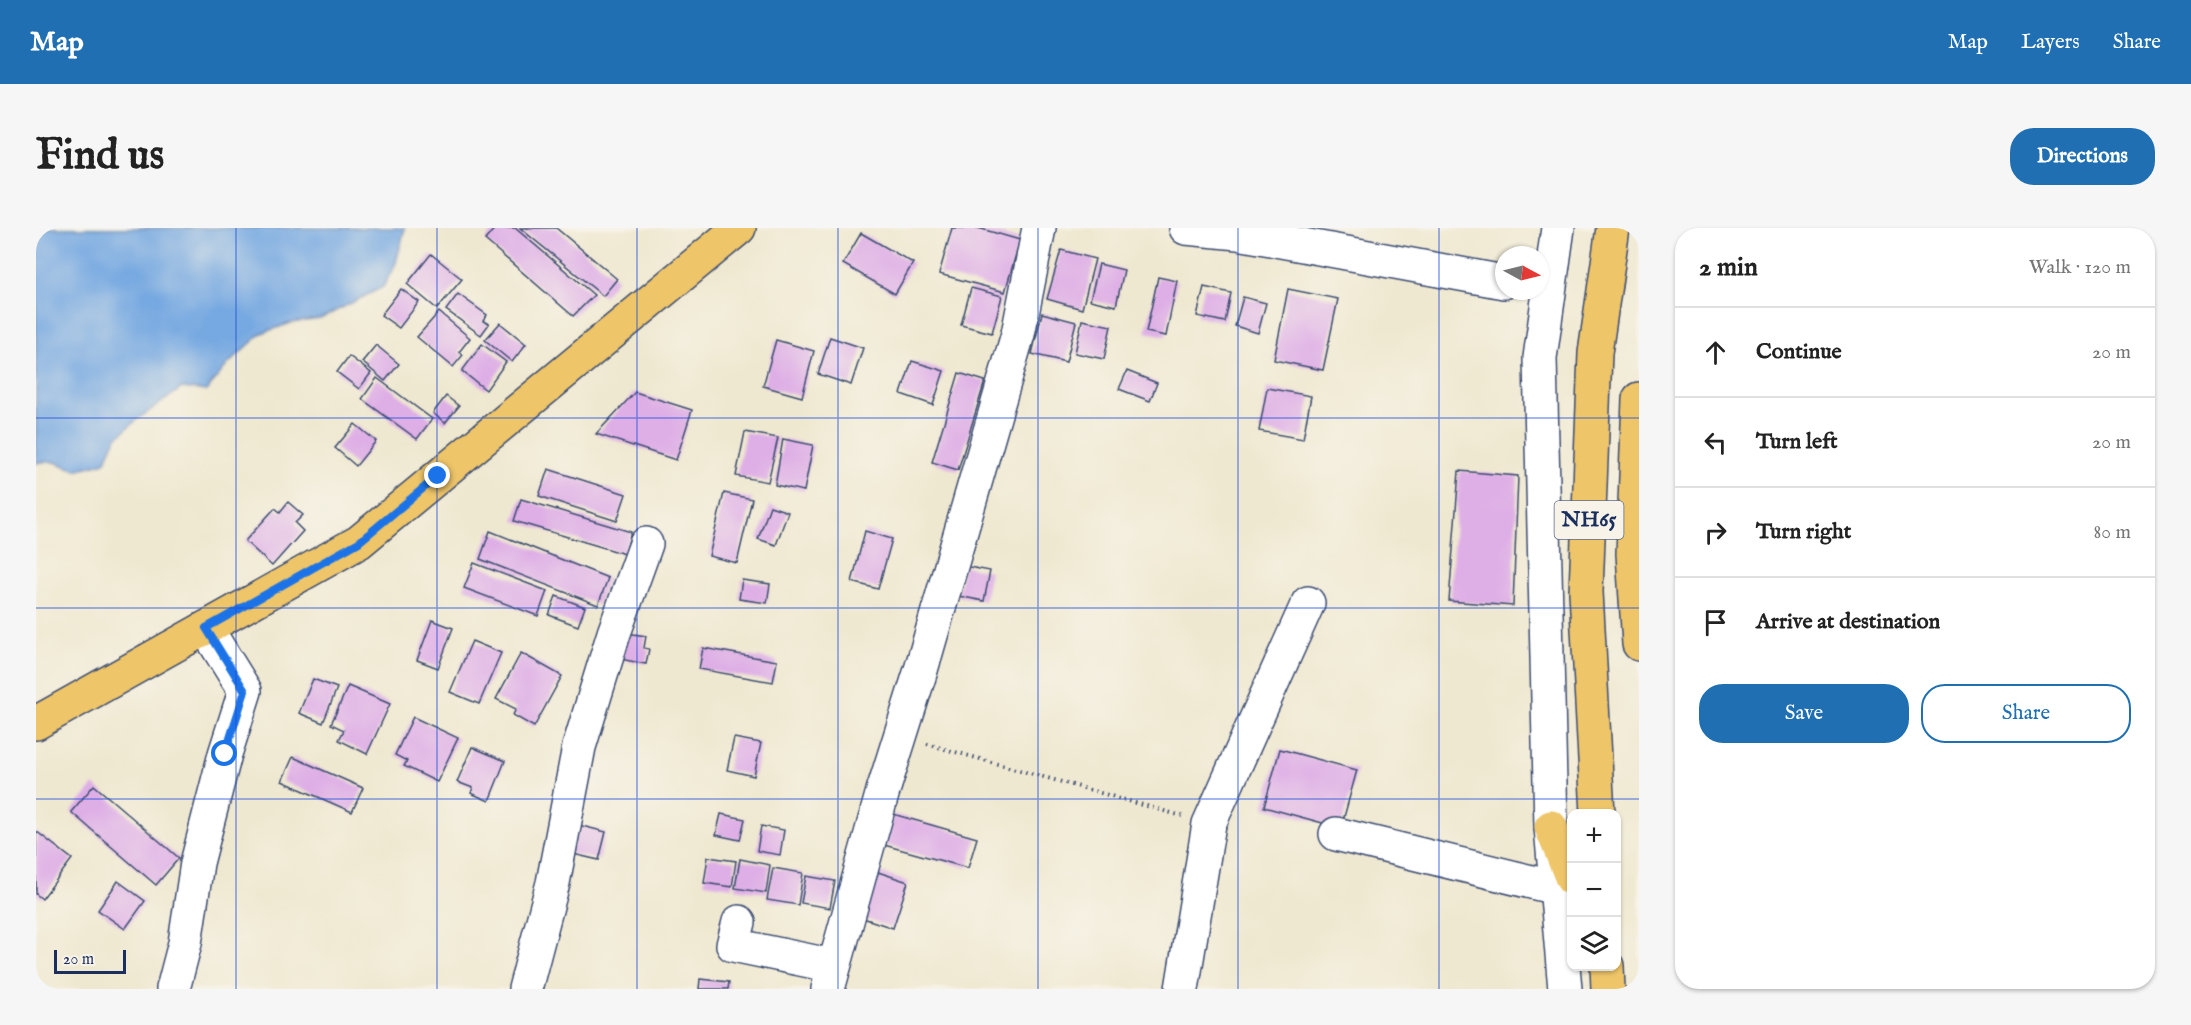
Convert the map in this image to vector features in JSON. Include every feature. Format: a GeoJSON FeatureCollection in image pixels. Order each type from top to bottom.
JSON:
{"type":"FeatureCollection","features":[{"type":"Feature","properties":{"kind":"main road"},"geometry":{"type":"LineString","coordinates":[[36,723],[359,542],[739,228]]}},
{"type":"Feature","properties":{"kind":"main road","name":"NH65"},"geometry":{"type":"LineString","coordinates":[[1598,809],[1586,580],[1595,353],[1613,228]]}},
{"type":"Feature","properties":{"kind":"main road","name":"NH65"},"geometry":{"type":"LineString","coordinates":[[1639,399],[1633,555],[1639,645]]}},
{"type":"Feature","properties":{"kind":"main road"},"geometry":{"type":"LineString","coordinates":[[1551,827],[1564,883]]}},
{"type":"Feature","properties":{"kind":"main road"},"geometry":{"type":"LineString","coordinates":[[1606,971],[1608,989]]}},
{"type":"Feature","properties":{"kind":"street"},"geometry":{"type":"LineString","coordinates":[[739,922],[734,945],[831,978],[1018,334],[1039,228]]}},
{"type":"Feature","properties":{"kind":"street"},"geometry":{"type":"LineString","coordinates":[[1186,228],[1238,234],[1495,280]]}},
{"type":"Feature","properties":{"kind":"street"},"geometry":{"type":"LineString","coordinates":[[1549,270],[1558,228]]}},
{"type":"Feature","properties":{"kind":"street"},"geometry":{"type":"LineString","coordinates":[[1544,300],[1540,358],[1551,827]]}},
{"type":"Feature","properties":{"kind":"street"},"geometry":{"type":"LineString","coordinates":[[525,989],[553,883],[579,747],[614,633],[646,544]]}},
{"type":"Feature","properties":{"kind":"street"},"geometry":{"type":"LineString","coordinates":[[1182,989],[1209,824],[1308,603]]}},
{"type":"Feature","properties":{"kind":"street"},"geometry":{"type":"LineString","coordinates":[[173,989],[185,944],[197,863],[225,754],[245,691],[206,628]]}},
{"type":"Feature","properties":{"kind":"street"},"geometry":{"type":"LineString","coordinates":[[1336,834],[1564,883],[1565,989]]}},
{"type":"Feature","properties":{"kind":"path"},"geometry":{"type":"LineString","coordinates":[[900,737],[1209,824]]}},
{"type":"Feature","properties":{"kind":"water"},"geometry":{"type":"Polygon","coordinates":[[[36,228],[405,228],[396,263],[383,287],[320,319],[291,323],[262,333],[228,364],[206,391],[182,388],[138,419],[116,438],[105,462],[76,470],[55,462],[36,464],[36,228]]]}},
{"type":"Feature","properties":{"kind":"building"},"geometry":{"type":"Polygon","coordinates":[[[495,228],[515,228],[594,295],[573,316],[485,240],[495,228]]]}},
{"type":"Feature","properties":{"kind":"building"},"geometry":{"type":"Polygon","coordinates":[[[520,228],[556,228],[617,279],[603,296],[520,228]]]}},
{"type":"Feature","properties":{"kind":"building"},"geometry":{"type":"Polygon","coordinates":[[[952,228],[978,228],[1020,240],[1005,292],[939,274],[952,228]]]}},
{"type":"Feature","properties":{"kind":"building"},"geometry":{"type":"Polygon","coordinates":[[[861,233],[913,263],[895,294],[843,264],[861,233]]]}},
{"type":"Feature","properties":{"kind":"building"},"geometry":{"type":"Polygon","coordinates":[[[1061,250],[1095,259],[1082,309],[1047,299],[1061,250]]]}},
{"type":"Feature","properties":{"kind":"building"},"geometry":{"type":"Polygon","coordinates":[[[431,254],[462,279],[437,309],[407,284],[431,254]]]}},
{"type":"Feature","properties":{"kind":"building"},"geometry":{"type":"Polygon","coordinates":[[[1099,264],[1124,270],[1116,306],[1090,300],[1099,264]]]}},
{"type":"Feature","properties":{"kind":"building"},"geometry":{"type":"Polygon","coordinates":[[[1158,277],[1177,281],[1166,336],[1146,332],[1158,277]]]}},
{"type":"Feature","properties":{"kind":"building"},"geometry":{"type":"Polygon","coordinates":[[[1204,287],[1231,293],[1225,322],[1197,316],[1204,287]]]}},
{"type":"Feature","properties":{"kind":"building"},"geometry":{"type":"Polygon","coordinates":[[[971,288],[1002,296],[992,333],[961,325],[971,288]]]}},
{"type":"Feature","properties":{"kind":"building"},"geometry":{"type":"Polygon","coordinates":[[[401,289],[419,302],[399,328],[381,315],[401,289]]]}},
{"type":"Feature","properties":{"kind":"building"},"geometry":{"type":"Polygon","coordinates":[[[1288,289],[1338,299],[1323,370],[1274,360],[1288,289]]]}},
{"type":"Feature","properties":{"kind":"building"},"geometry":{"type":"Polygon","coordinates":[[[458,294],[487,315],[483,321],[489,324],[481,335],[446,310],[458,294]]]}},
{"type":"Feature","properties":{"kind":"building"},"geometry":{"type":"Polygon","coordinates":[[[1243,297],[1266,303],[1258,333],[1235,326],[1243,297]]]}},
{"type":"Feature","properties":{"kind":"building"},"geometry":{"type":"Polygon","coordinates":[[[439,312],[470,338],[459,352],[463,355],[453,367],[417,337],[439,312]]]}},
{"type":"Feature","properties":{"kind":"building"},"geometry":{"type":"Polygon","coordinates":[[[1042,313],[1076,322],[1066,362],[1032,354],[1042,313]]]}},
{"type":"Feature","properties":{"kind":"building"},"geometry":{"type":"Polygon","coordinates":[[[1082,320],[1111,326],[1104,359],[1075,353],[1082,320]]]}},
{"type":"Feature","properties":{"kind":"building"},"geometry":{"type":"Polygon","coordinates":[[[500,323],[526,344],[512,362],[485,340],[500,323]]]}},
{"type":"Feature","properties":{"kind":"building"},"geometry":{"type":"Polygon","coordinates":[[[830,337],[863,348],[851,385],[818,374],[830,337]]]}},
{"type":"Feature","properties":{"kind":"building"},"geometry":{"type":"Polygon","coordinates":[[[776,340],[814,351],[802,397],[763,386],[776,340]]]}},
{"type":"Feature","properties":{"kind":"building"},"geometry":{"type":"Polygon","coordinates":[[[482,344],[506,362],[486,390],[462,371],[482,344]]]}},
{"type":"Feature","properties":{"kind":"building"},"geometry":{"type":"Polygon","coordinates":[[[376,345],[399,364],[385,381],[362,362],[376,345]]]}},
{"type":"Feature","properties":{"kind":"building"},"geometry":{"type":"Polygon","coordinates":[[[349,356],[371,373],[359,389],[337,372],[349,356]]]}},
{"type":"Feature","properties":{"kind":"building"},"geometry":{"type":"Polygon","coordinates":[[[912,361],[944,371],[933,405],[901,394],[912,361]]]}},
{"type":"Feature","properties":{"kind":"building"},"geometry":{"type":"Polygon","coordinates":[[[1127,371],[1157,383],[1150,401],[1119,389],[1127,371]]]}},
{"type":"Feature","properties":{"kind":"building"},"geometry":{"type":"Polygon","coordinates":[[[959,373],[985,381],[958,470],[932,462],[959,373]]]}},
{"type":"Feature","properties":{"kind":"building"},"geometry":{"type":"Polygon","coordinates":[[[377,378],[432,419],[417,439],[362,399],[377,378]]]}},
{"type":"Feature","properties":{"kind":"building"},"geometry":{"type":"Polygon","coordinates":[[[1267,388],[1311,396],[1303,439],[1259,431],[1267,388]]]}},
{"type":"Feature","properties":{"kind":"building"},"geometry":{"type":"Polygon","coordinates":[[[635,392],[692,410],[676,460],[596,434],[635,392]]]}},
{"type":"Feature","properties":{"kind":"building"},"geometry":{"type":"Polygon","coordinates":[[[446,396],[459,406],[445,423],[433,413],[446,396]]]}},
{"type":"Feature","properties":{"kind":"building"},"geometry":{"type":"Polygon","coordinates":[[[355,424],[376,441],[356,466],[335,448],[355,424]]]}},
{"type":"Feature","properties":{"kind":"building"},"geometry":{"type":"Polygon","coordinates":[[[745,432],[778,438],[768,482],[736,476],[745,432]]]}},
{"type":"Feature","properties":{"kind":"building"},"geometry":{"type":"Polygon","coordinates":[[[783,439],[813,445],[804,491],[775,485],[783,439]]]}},
{"type":"Feature","properties":{"kind":"building"},"geometry":{"type":"Polygon","coordinates":[[[548,469],[626,494],[617,521],[539,496],[548,469]]]}},
{"type":"Feature","properties":{"kind":"building"},"geometry":{"type":"Polygon","coordinates":[[[1459,471],[1518,476],[1513,606],[1449,601],[1459,471]]]}},
{"type":"Feature","properties":{"kind":"building"},"geometry":{"type":"Polygon","coordinates":[[[724,493],[752,499],[737,563],[709,556],[724,493]]]}},
{"type":"Feature","properties":{"kind":"building"},"geometry":{"type":"Polygon","coordinates":[[[521,499],[631,532],[625,554],[514,521],[521,499]]]}},
{"type":"Feature","properties":{"kind":"building"},"geometry":{"type":"Polygon","coordinates":[[[288,502],[303,515],[295,523],[303,531],[272,566],[245,541],[275,508],[280,512],[288,502]]]}},
{"type":"Feature","properties":{"kind":"building"},"geometry":{"type":"Polygon","coordinates":[[[770,506],[788,512],[776,545],[758,539],[770,506]]]}},
{"type":"Feature","properties":{"kind":"building"},"geometry":{"type":"Polygon","coordinates":[[[490,531],[608,578],[598,605],[480,559],[490,531]]]}},
{"type":"Feature","properties":{"kind":"building"},"geometry":{"type":"Polygon","coordinates":[[[865,531],[892,539],[878,589],[852,582],[865,531]]]}},
{"type":"Feature","properties":{"kind":"building"},"geometry":{"type":"Polygon","coordinates":[[[474,563],[547,591],[538,616],[464,588],[474,563]]]}},
{"type":"Feature","properties":{"kind":"building"},"geometry":{"type":"Polygon","coordinates":[[[964,566],[990,571],[984,601],[958,596],[964,566]]]}},
{"type":"Feature","properties":{"kind":"building"},"geometry":{"type":"Polygon","coordinates":[[[742,580],[770,584],[767,603],[739,599],[742,580]]]}},
{"type":"Feature","properties":{"kind":"building"},"geometry":{"type":"Polygon","coordinates":[[[556,596],[585,607],[578,626],[549,615],[556,596]]]}},
{"type":"Feature","properties":{"kind":"building"},"geometry":{"type":"Polygon","coordinates":[[[432,620],[453,628],[438,668],[417,660],[432,620]]]}},
{"type":"Feature","properties":{"kind":"building"},"geometry":{"type":"Polygon","coordinates":[[[626,633],[646,636],[644,648],[649,649],[646,664],[620,659],[626,633]]]}},
{"type":"Feature","properties":{"kind":"building"},"geometry":{"type":"Polygon","coordinates":[[[472,641],[501,653],[479,704],[450,692],[472,641]]]}},
{"type":"Feature","properties":{"kind":"building"},"geometry":{"type":"Polygon","coordinates":[[[703,648],[777,661],[773,682],[699,669],[703,648]]]}},
{"type":"Feature","properties":{"kind":"building"},"geometry":{"type":"Polygon","coordinates":[[[521,653],[562,676],[534,727],[513,715],[516,709],[496,699],[521,653]]]}},
{"type":"Feature","properties":{"kind":"building"},"geometry":{"type":"Polygon","coordinates":[[[313,679],[337,688],[323,723],[299,713],[313,679]]]}},
{"type":"Feature","properties":{"kind":"building"},"geometry":{"type":"Polygon","coordinates":[[[348,686],[390,704],[367,754],[339,740],[344,730],[331,724],[348,686]]]}},
{"type":"Feature","properties":{"kind":"building"},"geometry":{"type":"Polygon","coordinates":[[[413,717],[458,738],[437,782],[404,766],[407,761],[395,755],[413,717]]]}},
{"type":"Feature","properties":{"kind":"building"},"geometry":{"type":"Polygon","coordinates":[[[734,738],[761,743],[754,776],[727,770],[734,738]]]}},
{"type":"Feature","properties":{"kind":"building"},"geometry":{"type":"Polygon","coordinates":[[[472,747],[505,761],[489,801],[471,793],[473,788],[457,782],[472,747]]]}},
{"type":"Feature","properties":{"kind":"building"},"geometry":{"type":"Polygon","coordinates":[[[1280,749],[1357,770],[1341,828],[1264,807],[1280,749]]]}},
{"type":"Feature","properties":{"kind":"building"},"geometry":{"type":"Polygon","coordinates":[[[293,757],[363,788],[352,812],[282,781],[293,757]]]}},
{"type":"Feature","properties":{"kind":"building"},"geometry":{"type":"Polygon","coordinates":[[[94,785],[179,858],[156,885],[71,812],[94,785]]]}},
{"type":"Feature","properties":{"kind":"building"},"geometry":{"type":"Polygon","coordinates":[[[721,814],[745,819],[740,840],[716,835],[721,814]]]}},
{"type":"Feature","properties":{"kind":"building"},"geometry":{"type":"Polygon","coordinates":[[[893,814],[977,838],[968,868],[884,845],[893,814]]]}},
{"type":"Feature","properties":{"kind":"building"},"geometry":{"type":"Polygon","coordinates":[[[570,823],[606,832],[599,860],[564,852],[570,823]]]}},
{"type":"Feature","properties":{"kind":"building"},"geometry":{"type":"Polygon","coordinates":[[[761,826],[784,830],[780,855],[757,851],[761,826]]]}},
{"type":"Feature","properties":{"kind":"building"},"geometry":{"type":"Polygon","coordinates":[[[36,831],[72,859],[42,899],[36,894],[36,831]]]}},
{"type":"Feature","properties":{"kind":"building"},"geometry":{"type":"Polygon","coordinates":[[[708,857],[736,861],[732,887],[704,883],[708,857]]]}},
{"type":"Feature","properties":{"kind":"building"},"geometry":{"type":"Polygon","coordinates":[[[740,859],[770,865],[766,893],[735,888],[740,859]]]}},
{"type":"Feature","properties":{"kind":"building"},"geometry":{"type":"Polygon","coordinates":[[[773,868],[803,873],[798,905],[767,900],[773,868]]]}},
{"type":"Feature","properties":{"kind":"building"},"geometry":{"type":"Polygon","coordinates":[[[875,871],[908,882],[893,928],[860,917],[875,871]]]}},
{"type":"Feature","properties":{"kind":"building"},"geometry":{"type":"Polygon","coordinates":[[[806,876],[835,881],[830,908],[801,903],[806,876]]]}},
{"type":"Feature","properties":{"kind":"building"},"geometry":{"type":"Polygon","coordinates":[[[118,881],[145,901],[125,929],[98,910],[118,881]]]}},
{"type":"Feature","properties":{"kind":"building"},"geometry":{"type":"Polygon","coordinates":[[[700,979],[729,982],[728,989],[699,989],[700,979]]]}},
{"type":"Feature","properties":{"kind":"route"},"geometry":{"type":"LineString","coordinates":[[225,754],[245,691],[206,628],[359,542],[438,476]]}}]}
